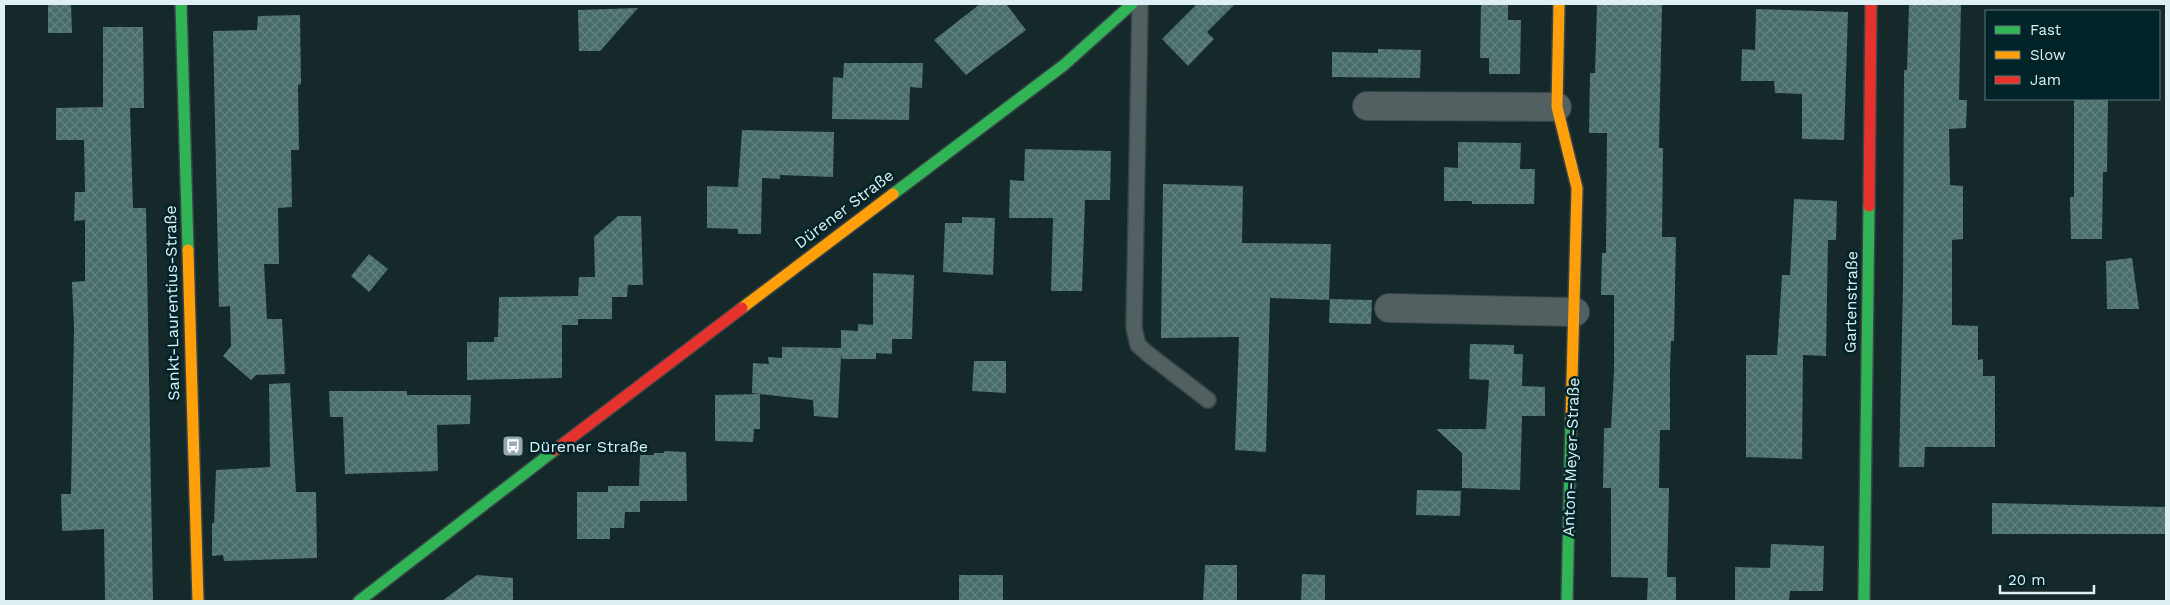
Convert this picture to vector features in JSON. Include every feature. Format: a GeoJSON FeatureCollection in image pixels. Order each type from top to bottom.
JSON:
{"type":"FeatureCollection","features":[{"type":"Feature","properties":{"kind":"street","name":"Sankt-Laurentius-Straße"},"geometry":{"type":"LineString","coordinates":[[181,4],[198,601]]}},
{"type":"Feature","properties":{"kind":"street","name":"Dürener Straße"},"geometry":{"type":"LineString","coordinates":[[359,601],[531,468],[1064,65],[1132,4]]}},
{"type":"Feature","properties":{"kind":"street","name":"Anton-Meyer-Straße"},"geometry":{"type":"LineString","coordinates":[[1559,4],[1557,107],[1577,188],[1567,601]]}},
{"type":"Feature","properties":{"kind":"street","name":"Gartenstraße"},"geometry":{"type":"LineString","coordinates":[[1864,601],[1872,4]]}},
{"type":"Feature","properties":{"kind":"street"},"geometry":{"type":"LineString","coordinates":[[1367,106],[1557,107]]}},
{"type":"Feature","properties":{"kind":"street"},"geometry":{"type":"LineString","coordinates":[[1389,308],[1575,312]]}},
{"type":"Feature","properties":{"kind":"lane"},"geometry":{"type":"LineString","coordinates":[[1140,4],[1134,328],[1138,345],[1208,400]]}},
{"type":"Feature","properties":{"kind":"building"},"geometry":{"type":"Polygon","coordinates":[[[48,4],[71,4],[72,33],[48,33],[48,4]]]}},
{"type":"Feature","properties":{"kind":"building"},"geometry":{"type":"Polygon","coordinates":[[[980,4],[1006,4],[1026,30],[966,75],[934,40],[980,4]]]}},
{"type":"Feature","properties":{"kind":"building"},"geometry":{"type":"Polygon","coordinates":[[[1197,4],[1235,4],[1207,32],[1214,39],[1188,66],[1162,39],[1197,4]]]}},
{"type":"Feature","properties":{"kind":"building"},"geometry":{"type":"Polygon","coordinates":[[[1597,4],[1662,4],[1659,148],[1663,148],[1662,237],[1676,237],[1674,341],[1671,341],[1670,370],[1670,430],[1660,430],[1659,488],[1669,488],[1667,577],[1676,577],[1676,601],[1647,601],[1648,578],[1611,577],[1611,488],[1603,488],[1604,428],[1611,428],[1614,370],[1614,295],[1601,295],[1602,253],[1606,253],[1607,133],[1589,133],[1590,73],[1595,73],[1597,4]]]}},
{"type":"Feature","properties":{"kind":"building"},"geometry":{"type":"Polygon","coordinates":[[[1909,4],[1961,4],[1959,100],[1967,100],[1966,128],[1949,129],[1950,185],[1963,186],[1963,239],[1952,240],[1952,325],[1978,326],[1978,360],[1983,359],[1983,376],[1995,376],[1995,447],[1925,447],[1924,467],[1899,467],[1903,287],[1904,70],[1907,70],[1909,4]]]}},
{"type":"Feature","properties":{"kind":"building"},"geometry":{"type":"Polygon","coordinates":[[[1481,5],[1508,5],[1508,20],[1521,20],[1520,74],[1489,74],[1489,58],[1480,58],[1481,5]]]}},
{"type":"Feature","properties":{"kind":"building"},"geometry":{"type":"Polygon","coordinates":[[[638,8],[600,51],[579,51],[578,10],[638,8]]]}},
{"type":"Feature","properties":{"kind":"building"},"geometry":{"type":"Polygon","coordinates":[[[1756,9],[1848,12],[1844,140],[1802,139],[1802,94],[1775,93],[1774,81],[1741,81],[1742,49],[1755,50],[1756,9]]]}},
{"type":"Feature","properties":{"kind":"building"},"geometry":{"type":"Polygon","coordinates":[[[300,15],[301,84],[298,85],[299,150],[291,150],[292,207],[278,208],[279,264],[264,264],[267,319],[282,319],[285,374],[256,375],[251,380],[223,356],[231,346],[230,306],[219,307],[213,31],[257,30],[258,16],[300,15]]]}},
{"type":"Feature","properties":{"kind":"building"},"geometry":{"type":"Polygon","coordinates":[[[103,27],[143,27],[144,108],[130,108],[133,208],[146,208],[153,601],[105,601],[104,529],[62,531],[61,494],[71,494],[74,328],[72,282],[85,281],[85,220],[74,221],[75,192],[85,192],[84,140],[56,140],[56,108],[103,107],[103,27]]]}},
{"type":"Feature","properties":{"kind":"building"},"geometry":{"type":"Polygon","coordinates":[[[1378,49],[1421,50],[1420,78],[1332,77],[1332,52],[1378,53],[1378,49]]]}},
{"type":"Feature","properties":{"kind":"building"},"geometry":{"type":"Polygon","coordinates":[[[844,63],[923,63],[922,88],[910,87],[909,120],[832,119],[833,77],[843,78],[844,63]]]}},
{"type":"Feature","properties":{"kind":"building"},"geometry":{"type":"Polygon","coordinates":[[[2074,100],[2108,100],[2107,172],[2103,172],[2102,239],[2071,239],[2070,197],[2074,197],[2074,100]]]}},
{"type":"Feature","properties":{"kind":"building"},"geometry":{"type":"Polygon","coordinates":[[[742,130],[834,132],[833,177],[780,175],[780,179],[762,178],[761,234],[738,234],[738,229],[707,228],[707,186],[738,187],[742,130]]]}},
{"type":"Feature","properties":{"kind":"building"},"geometry":{"type":"Polygon","coordinates":[[[1458,142],[1521,143],[1520,169],[1535,169],[1534,204],[1472,204],[1472,201],[1444,201],[1444,167],[1458,168],[1458,142]]]}},
{"type":"Feature","properties":{"kind":"building"},"geometry":{"type":"Polygon","coordinates":[[[1025,149],[1111,151],[1110,200],[1085,200],[1082,291],[1051,291],[1053,218],[1009,218],[1010,180],[1024,181],[1025,149]]]}},
{"type":"Feature","properties":{"kind":"building"},"geometry":{"type":"Polygon","coordinates":[[[1163,184],[1243,186],[1242,243],[1331,244],[1329,300],[1270,298],[1266,452],[1235,450],[1239,337],[1161,338],[1163,184]]]}},
{"type":"Feature","properties":{"kind":"building"},"geometry":{"type":"Polygon","coordinates":[[[1794,199],[1837,201],[1836,240],[1828,240],[1826,356],[1803,355],[1802,459],[1746,457],[1746,355],[1777,355],[1782,275],[1790,275],[1794,199]]]}},
{"type":"Feature","properties":{"kind":"building"},"geometry":{"type":"Polygon","coordinates":[[[618,216],[641,216],[643,285],[628,285],[627,297],[612,297],[612,319],[578,319],[578,325],[562,325],[562,378],[467,380],[467,342],[494,342],[494,337],[498,337],[499,297],[578,296],[579,277],[595,277],[594,237],[618,216]]]}},
{"type":"Feature","properties":{"kind":"building"},"geometry":{"type":"Polygon","coordinates":[[[962,217],[995,218],[993,275],[943,272],[945,223],[962,223],[962,217]]]}},
{"type":"Feature","properties":{"kind":"building"},"geometry":{"type":"Polygon","coordinates":[[[369,254],[388,269],[369,292],[351,276],[369,254]]]}},
{"type":"Feature","properties":{"kind":"building"},"geometry":{"type":"Polygon","coordinates":[[[2132,258],[2139,309],[2107,309],[2106,261],[2132,258]]]}},
{"type":"Feature","properties":{"kind":"building"},"geometry":{"type":"Polygon","coordinates":[[[873,273],[914,275],[912,339],[892,339],[892,354],[876,353],[876,359],[842,359],[841,355],[838,418],[814,416],[813,400],[752,393],[753,363],[769,364],[768,357],[782,358],[782,347],[841,348],[841,330],[858,331],[858,324],[873,325],[873,273]]]}},
{"type":"Feature","properties":{"kind":"building"},"geometry":{"type":"Polygon","coordinates":[[[1330,299],[1372,300],[1371,324],[1329,323],[1330,299]]]}},
{"type":"Feature","properties":{"kind":"building"},"geometry":{"type":"Polygon","coordinates":[[[1470,344],[1514,345],[1514,354],[1523,354],[1522,386],[1545,387],[1545,416],[1522,416],[1520,490],[1462,488],[1462,453],[1436,429],[1486,429],[1489,380],[1469,379],[1470,344]]]}},
{"type":"Feature","properties":{"kind":"building"},"geometry":{"type":"Polygon","coordinates":[[[974,361],[1006,361],[1006,393],[972,391],[974,361]]]}},
{"type":"Feature","properties":{"kind":"building"},"geometry":{"type":"Polygon","coordinates":[[[290,383],[296,492],[316,492],[317,558],[224,561],[223,555],[212,556],[212,523],[214,523],[216,470],[270,467],[269,384],[290,383]]]}},
{"type":"Feature","properties":{"kind":"building"},"geometry":{"type":"Polygon","coordinates":[[[329,391],[407,391],[407,395],[471,395],[470,424],[437,425],[438,471],[345,474],[343,417],[330,417],[329,391]]]}},
{"type":"Feature","properties":{"kind":"building"},"geometry":{"type":"Polygon","coordinates":[[[760,394],[760,429],[754,429],[753,442],[715,441],[715,395],[760,394]]]}},
{"type":"Feature","properties":{"kind":"building"},"geometry":{"type":"Polygon","coordinates":[[[664,451],[686,452],[687,501],[640,501],[640,512],[625,512],[624,528],[610,528],[610,539],[577,539],[577,492],[608,492],[608,486],[639,486],[640,455],[654,455],[654,453],[664,453],[664,451]]]}},
{"type":"Feature","properties":{"kind":"building"},"geometry":{"type":"Polygon","coordinates":[[[1417,490],[1461,491],[1460,516],[1416,515],[1417,490]]]}},
{"type":"Feature","properties":{"kind":"building"},"geometry":{"type":"Polygon","coordinates":[[[1992,503],[2165,507],[2165,534],[1992,534],[1992,503]]]}},
{"type":"Feature","properties":{"kind":"building"},"geometry":{"type":"Polygon","coordinates":[[[1771,544],[1824,546],[1823,591],[1790,591],[1789,601],[1735,601],[1735,567],[1770,568],[1771,544]]]}},
{"type":"Feature","properties":{"kind":"building"},"geometry":{"type":"Polygon","coordinates":[[[1205,565],[1237,565],[1237,601],[1203,601],[1205,565]]]}},
{"type":"Feature","properties":{"kind":"building"},"geometry":{"type":"Polygon","coordinates":[[[1302,574],[1325,575],[1325,601],[1301,601],[1302,574]]]}},
{"type":"Feature","properties":{"kind":"building"},"geometry":{"type":"Polygon","coordinates":[[[477,575],[513,578],[513,601],[442,601],[477,575]]]}},
{"type":"Feature","properties":{"kind":"building"},"geometry":{"type":"Polygon","coordinates":[[[959,575],[1003,575],[1003,601],[959,601],[959,575]]]}},
{"type":"Feature","properties":{"kind":"traffic: fast"},"geometry":{"type":"LineString","coordinates":[[181,4],[188,250]]}},
{"type":"Feature","properties":{"kind":"traffic: fast"},"geometry":{"type":"LineString","coordinates":[[893,194],[1064,65],[1132,4]]}},
{"type":"Feature","properties":{"kind":"traffic: fast"},"geometry":{"type":"LineString","coordinates":[[1864,601],[1869,206]]}},
{"type":"Feature","properties":{"kind":"traffic: fast"},"geometry":{"type":"LineString","coordinates":[[1567,601],[1571,419]]}},
{"type":"Feature","properties":{"kind":"traffic: fast"},"geometry":{"type":"LineString","coordinates":[[359,601],[555,450]]}},
{"type":"Feature","properties":{"kind":"traffic: slow"},"geometry":{"type":"LineString","coordinates":[[1559,4],[1557,107],[1577,188],[1571,419]]}},
{"type":"Feature","properties":{"kind":"traffic: slow"},"geometry":{"type":"LineString","coordinates":[[742,308],[893,194]]}},
{"type":"Feature","properties":{"kind":"traffic: slow"},"geometry":{"type":"LineString","coordinates":[[188,250],[198,601]]}},
{"type":"Feature","properties":{"kind":"traffic: jam"},"geometry":{"type":"LineString","coordinates":[[1869,206],[1871,4]]}},
{"type":"Feature","properties":{"kind":"traffic: jam"},"geometry":{"type":"LineString","coordinates":[[555,450],[742,308]]}},
{"type":"Feature","properties":{"kind":"place","name":"Dürener Straße"},"geometry":{"type":"Point","coordinates":[513,446]}}]}
